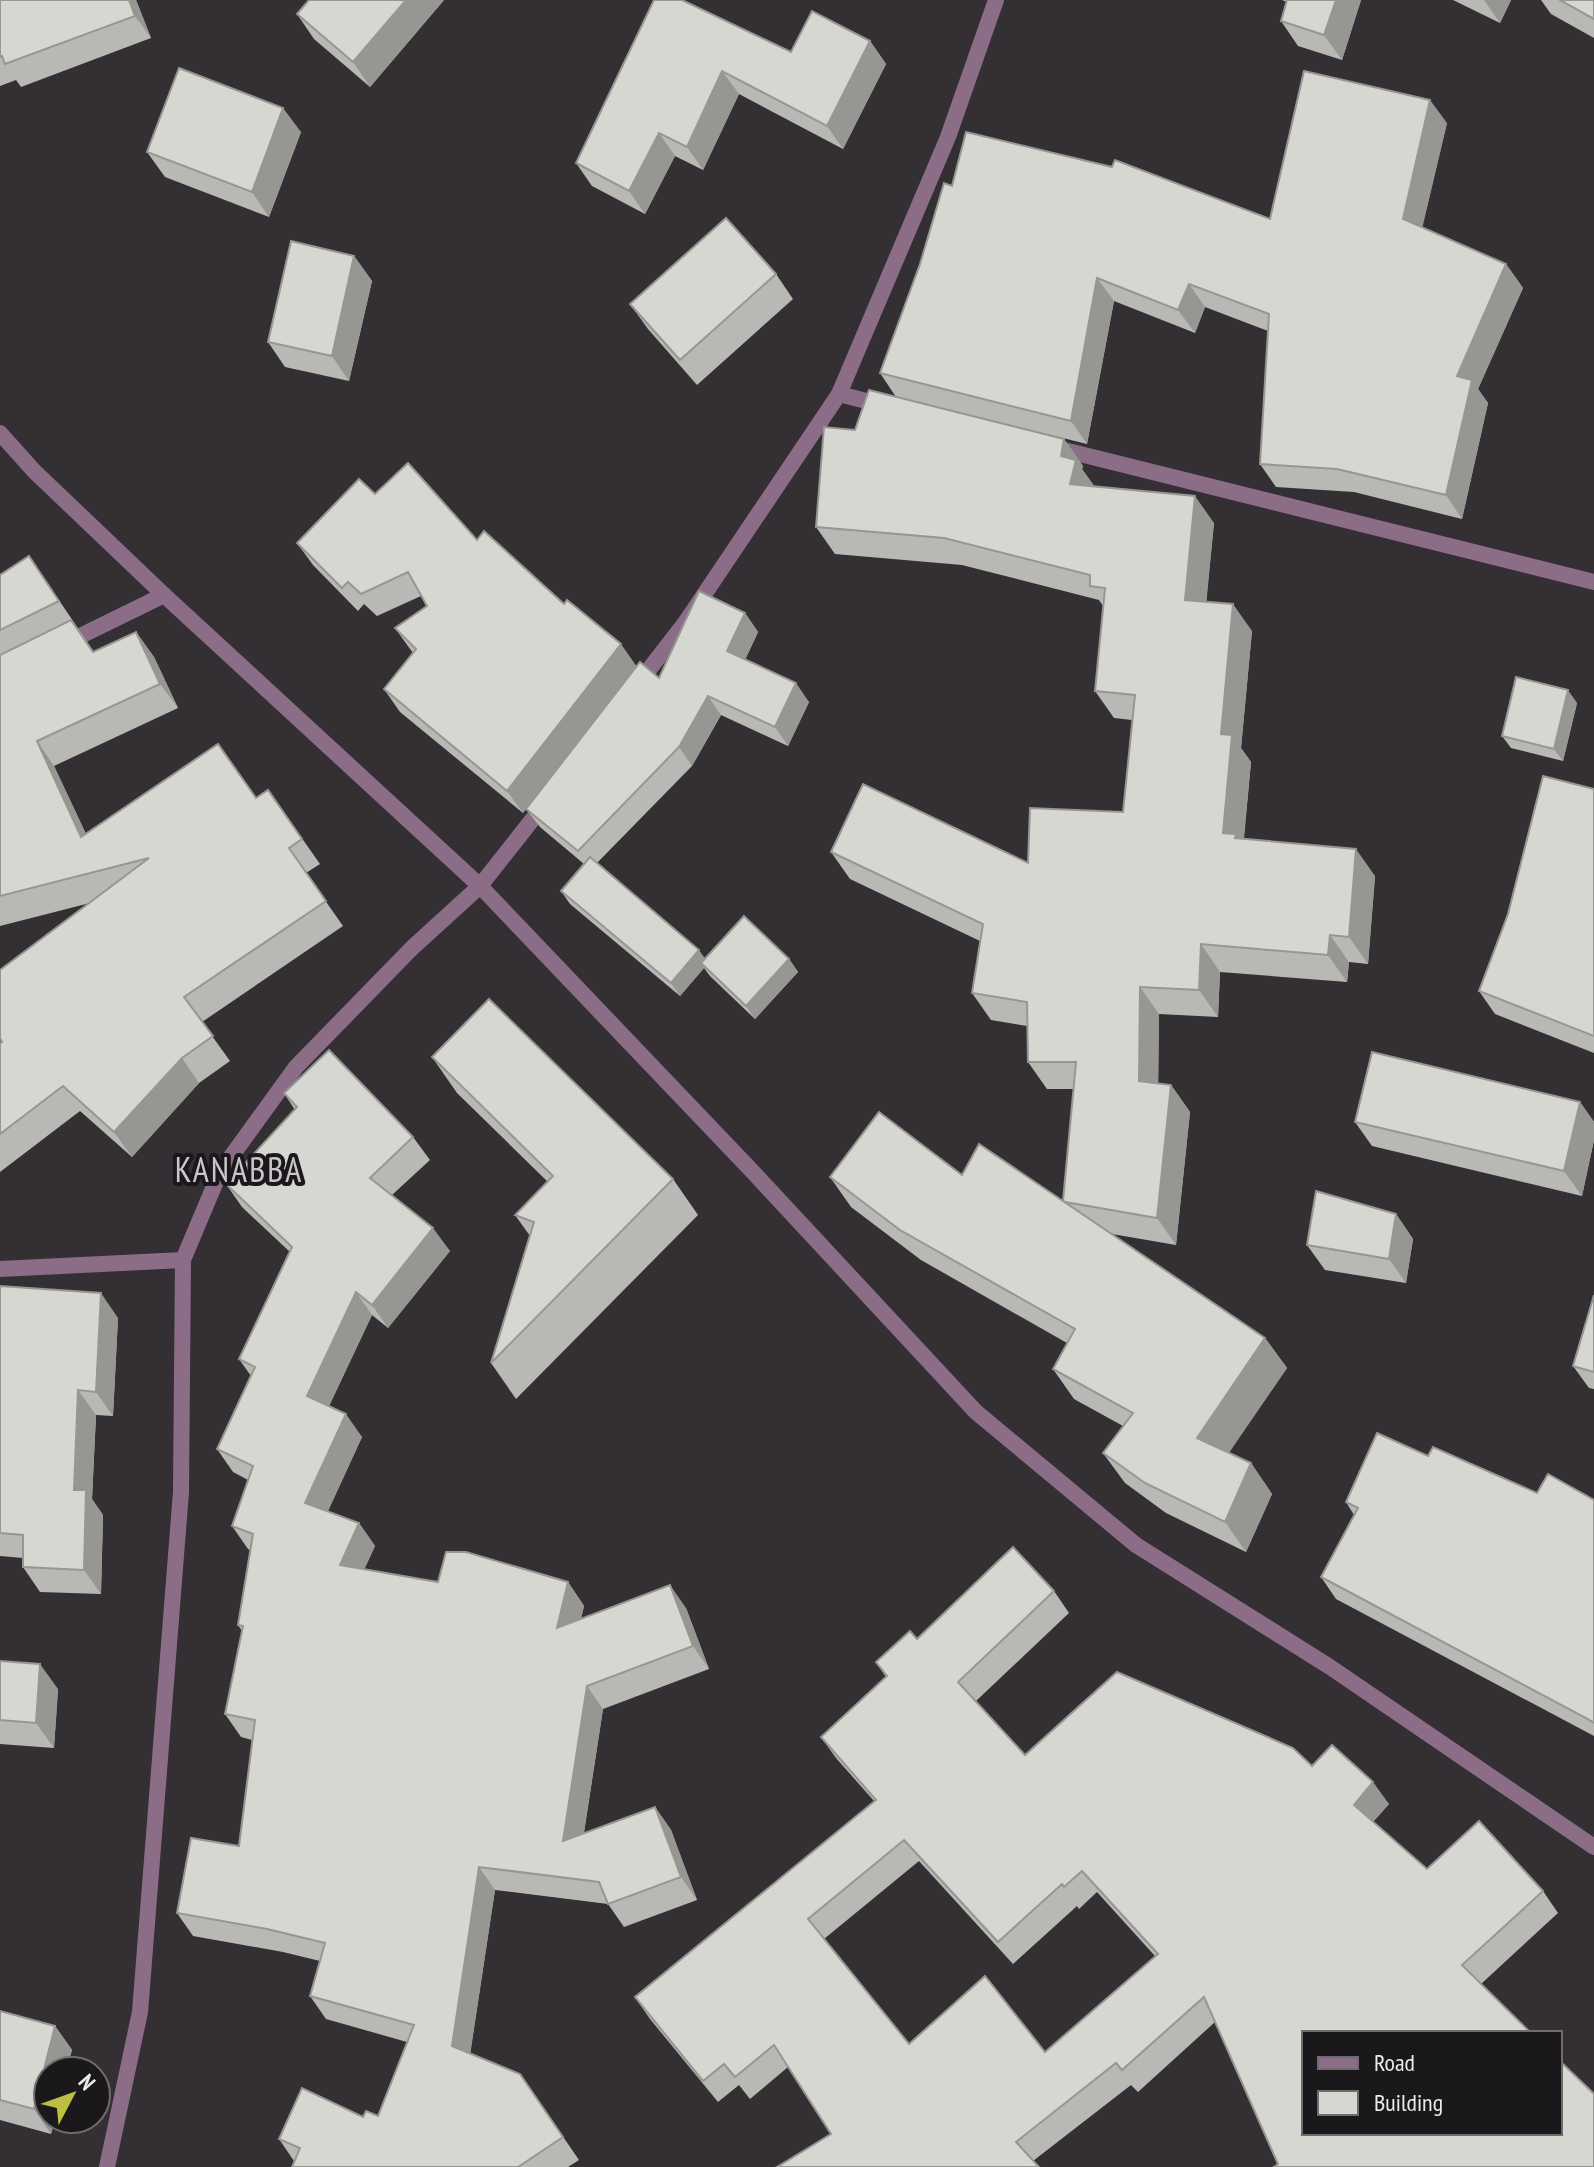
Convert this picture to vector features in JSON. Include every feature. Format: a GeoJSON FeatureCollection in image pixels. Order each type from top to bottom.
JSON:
{"type":"FeatureCollection","features":[{"type":"Feature","properties":{"kind":"street"},"geometry":{"type":"LineString","coordinates":[[627,698],[685,623],[839,394],[948,137],[996,0]]}},
{"type":"Feature","properties":{"kind":"street"},"geometry":{"type":"LineString","coordinates":[[839,394],[901,409]]}},
{"type":"Feature","properties":{"kind":"street"},"geometry":{"type":"LineString","coordinates":[[0,433],[34,471],[164,595],[480,886],[976,1412],[1136,1545],[1330,1667],[1594,1847]]}},
{"type":"Feature","properties":{"kind":"street"},"geometry":{"type":"LineString","coordinates":[[1039,444],[1594,582]]}},
{"type":"Feature","properties":{"kind":"street"},"geometry":{"type":"LineString","coordinates":[[55,649],[164,595]]}},
{"type":"Feature","properties":{"kind":"street"},"geometry":{"type":"LineString","coordinates":[[107,2167],[140,2012],[181,1492],[183,1260],[220,1172],[296,1067],[412,948],[480,886],[558,786]]}},
{"type":"Feature","properties":{"kind":"street"},"geometry":{"type":"LineString","coordinates":[[0,1269],[183,1260]]}},
{"type":"Feature","properties":{"kind":"building"},"geometry":{"type":"Polygon","coordinates":[[[0,0],[129,0],[135,16],[5,64],[0,57],[0,0]]]}},
{"type":"Feature","properties":{"kind":"building"},"geometry":{"type":"Polygon","coordinates":[[[309,0],[406,0],[353,62],[297,14],[309,0]]]}},
{"type":"Feature","properties":{"kind":"building"},"geometry":{"type":"Polygon","coordinates":[[[654,0],[682,0],[791,52],[812,11],[870,41],[827,126],[722,71],[687,147],[659,133],[629,191],[576,163],[654,0]]]}},
{"type":"Feature","properties":{"kind":"building"},"geometry":{"type":"Polygon","coordinates":[[[1287,0],[1336,0],[1324,35],[1281,21],[1287,0]]]}},
{"type":"Feature","properties":{"kind":"building"},"geometry":{"type":"Polygon","coordinates":[[[1560,0],[1594,0],[1594,19],[1560,0]]]}},
{"type":"Feature","properties":{"kind":"building"},"geometry":{"type":"Polygon","coordinates":[[[179,68],[283,108],[252,192],[147,152],[179,68]]]}},
{"type":"Feature","properties":{"kind":"building"},"geometry":{"type":"Polygon","coordinates":[[[1304,71],[1430,100],[1403,219],[1506,264],[1457,376],[1472,380],[1446,495],[1337,469],[1260,464],[1269,314],[1189,284],[1178,310],[1097,278],[1071,421],[880,373],[920,264],[944,183],[952,186],[966,132],[1112,167],[1115,160],[1270,219],[1304,71]]]}},
{"type":"Feature","properties":{"kind":"building"},"geometry":{"type":"Polygon","coordinates":[[[726,218],[776,274],[680,360],[630,304],[726,218]]]}},
{"type":"Feature","properties":{"kind":"building"},"geometry":{"type":"Polygon","coordinates":[[[291,241],[354,256],[332,356],[268,342],[291,241]]]}},
{"type":"Feature","properties":{"kind":"building"},"geometry":{"type":"Polygon","coordinates":[[[869,390],[1064,439],[1061,456],[1076,460],[1070,484],[1195,496],[1185,600],[1233,604],[1221,734],[1232,735],[1223,833],[1236,834],[1235,838],[1356,849],[1349,937],[1330,935],[1328,955],[1201,944],[1199,990],[1140,987],[1139,1081],[1171,1085],[1157,1218],[1063,1201],[1076,1062],[1028,1062],[1027,1002],[972,993],[983,924],[831,852],[863,784],[1028,863],[1030,808],[1123,812],[1135,695],[1095,691],[1105,588],[1090,586],[1090,575],[944,538],[816,527],[824,427],[855,430],[869,390]]]}},
{"type":"Feature","properties":{"kind":"building"},"geometry":{"type":"Polygon","coordinates":[[[408,463],[477,540],[484,531],[564,604],[567,600],[621,644],[507,791],[384,689],[416,649],[395,628],[427,606],[408,572],[361,594],[348,582],[342,588],[297,543],[359,479],[375,494],[408,463]]]}},
{"type":"Feature","properties":{"kind":"building"},"geometry":{"type":"Polygon","coordinates":[[[29,556],[59,601],[0,630],[0,575],[29,556]]]}},
{"type":"Feature","properties":{"kind":"building"},"geometry":{"type":"Polygon","coordinates":[[[699,591],[745,613],[727,651],[796,683],[775,727],[708,696],[679,747],[578,851],[526,809],[640,662],[659,678],[699,591]]]}},
{"type":"Feature","properties":{"kind":"building"},"geometry":{"type":"Polygon","coordinates":[[[71,620],[93,652],[136,632],[160,684],[37,741],[81,837],[218,744],[256,798],[268,790],[302,839],[289,848],[326,901],[184,997],[213,1036],[182,1058],[114,1132],[63,1086],[0,1134],[0,970],[149,858],[0,896],[0,655],[71,620]]]}},
{"type":"Feature","properties":{"kind":"building"},"geometry":{"type":"Polygon","coordinates":[[[1516,677],[1568,690],[1554,749],[1502,736],[1516,677]]]}},
{"type":"Feature","properties":{"kind":"building"},"geometry":{"type":"Polygon","coordinates":[[[1543,776],[1594,789],[1594,1036],[1479,991],[1508,914],[1543,776]]]}},
{"type":"Feature","properties":{"kind":"building"},"geometry":{"type":"Polygon","coordinates":[[[590,857],[699,950],[671,983],[561,891],[590,857]]]}},
{"type":"Feature","properties":{"kind":"building"},"geometry":{"type":"Polygon","coordinates":[[[744,916],[789,959],[746,1006],[701,963],[744,916]]]}},
{"type":"Feature","properties":{"kind":"building"},"geometry":{"type":"Polygon","coordinates":[[[489,999],[673,1179],[491,1363],[534,1222],[515,1215],[553,1176],[432,1057],[489,999]]]}},
{"type":"Feature","properties":{"kind":"building"},"geometry":{"type":"Polygon","coordinates":[[[329,1050],[413,1137],[370,1178],[433,1228],[372,1305],[356,1292],[307,1396],[346,1414],[305,1503],[359,1523],[340,1565],[438,1582],[446,1552],[466,1552],[568,1582],[557,1628],[670,1585],[693,1646],[587,1686],[563,1841],[655,1807],[681,1877],[608,1904],[599,1882],[479,1867],[452,2046],[520,2074],[563,2137],[518,2167],[292,2167],[300,2148],[279,2139],[302,2088],[363,2117],[366,2111],[378,2116],[414,2025],[310,1996],[325,1943],[177,1913],[191,1838],[239,1846],[255,1720],[225,1714],[243,1626],[238,1625],[253,1534],[232,1526],[253,1466],[217,1449],[255,1367],[239,1359],[292,1247],[226,1184],[297,1107],[284,1093],[329,1050]]]}},
{"type":"Feature","properties":{"kind":"building"},"geometry":{"type":"Polygon","coordinates":[[[1372,1052],[1580,1102],[1564,1171],[1355,1122],[1372,1052]]]}},
{"type":"Feature","properties":{"kind":"building"},"geometry":{"type":"Polygon","coordinates":[[[879,1112],[962,1175],[979,1144],[1265,1338],[1197,1438],[1251,1463],[1225,1522],[1145,1483],[1103,1453],[1133,1413],[1053,1369],[1075,1329],[900,1230],[830,1177],[879,1112]]]}},
{"type":"Feature","properties":{"kind":"building"},"geometry":{"type":"Polygon","coordinates":[[[1316,1191],[1396,1214],[1389,1259],[1307,1245],[1316,1191]]]}},
{"type":"Feature","properties":{"kind":"building"},"geometry":{"type":"Polygon","coordinates":[[[0,1286],[101,1293],[96,1392],[78,1390],[74,1490],[86,1490],[84,1570],[23,1567],[23,1535],[0,1533],[0,1286]]]}},
{"type":"Feature","properties":{"kind":"building"},"geometry":{"type":"Polygon","coordinates":[[[1594,1295],[1594,1372],[1573,1366],[1594,1295]]]}},
{"type":"Feature","properties":{"kind":"building"},"geometry":{"type":"Polygon","coordinates":[[[1377,1433],[1428,1456],[1433,1447],[1537,1493],[1548,1474],[1594,1500],[1594,1723],[1321,1577],[1358,1508],[1346,1502],[1377,1433]]]}},
{"type":"Feature","properties":{"kind":"building"},"geometry":{"type":"Polygon","coordinates":[[[1013,1547],[1054,1591],[958,1682],[1025,1755],[1117,1672],[1293,1748],[1312,1766],[1332,1745],[1373,1782],[1354,1805],[1427,1869],[1479,1821],[1543,1891],[1462,1965],[1529,2031],[1302,2031],[1302,2135],[1562,2135],[1562,2063],[1594,2094],[1594,2167],[1274,2167],[1278,2164],[1204,1997],[1122,2070],[1116,2063],[1016,2142],[1039,2167],[777,2167],[831,2134],[774,2045],[735,2077],[724,2064],[703,2081],[635,1997],[876,1800],[821,1737],[887,1676],[876,1662],[910,1631],[917,1639],[1013,1547]],[[904,1840],[808,1919],[909,2044],[985,1976],[1045,2052],[1158,1954],[1082,1871],[1064,1887],[1062,1884],[998,1942],[904,1840]]]}},
{"type":"Feature","properties":{"kind":"building"},"geometry":{"type":"Polygon","coordinates":[[[0,1661],[40,1664],[36,1723],[0,1720],[0,1661]]]}},
{"type":"Feature","properties":{"kind":"building"},"geometry":{"type":"Polygon","coordinates":[[[0,2011],[55,2026],[48,2055],[32,2055],[32,2108],[0,2100],[0,2011]]]}},
{"type":"Feature","properties":{"kind":"district","name":"KANABBA"},"geometry":{"type":"Point","coordinates":[239,1169]}}]}
